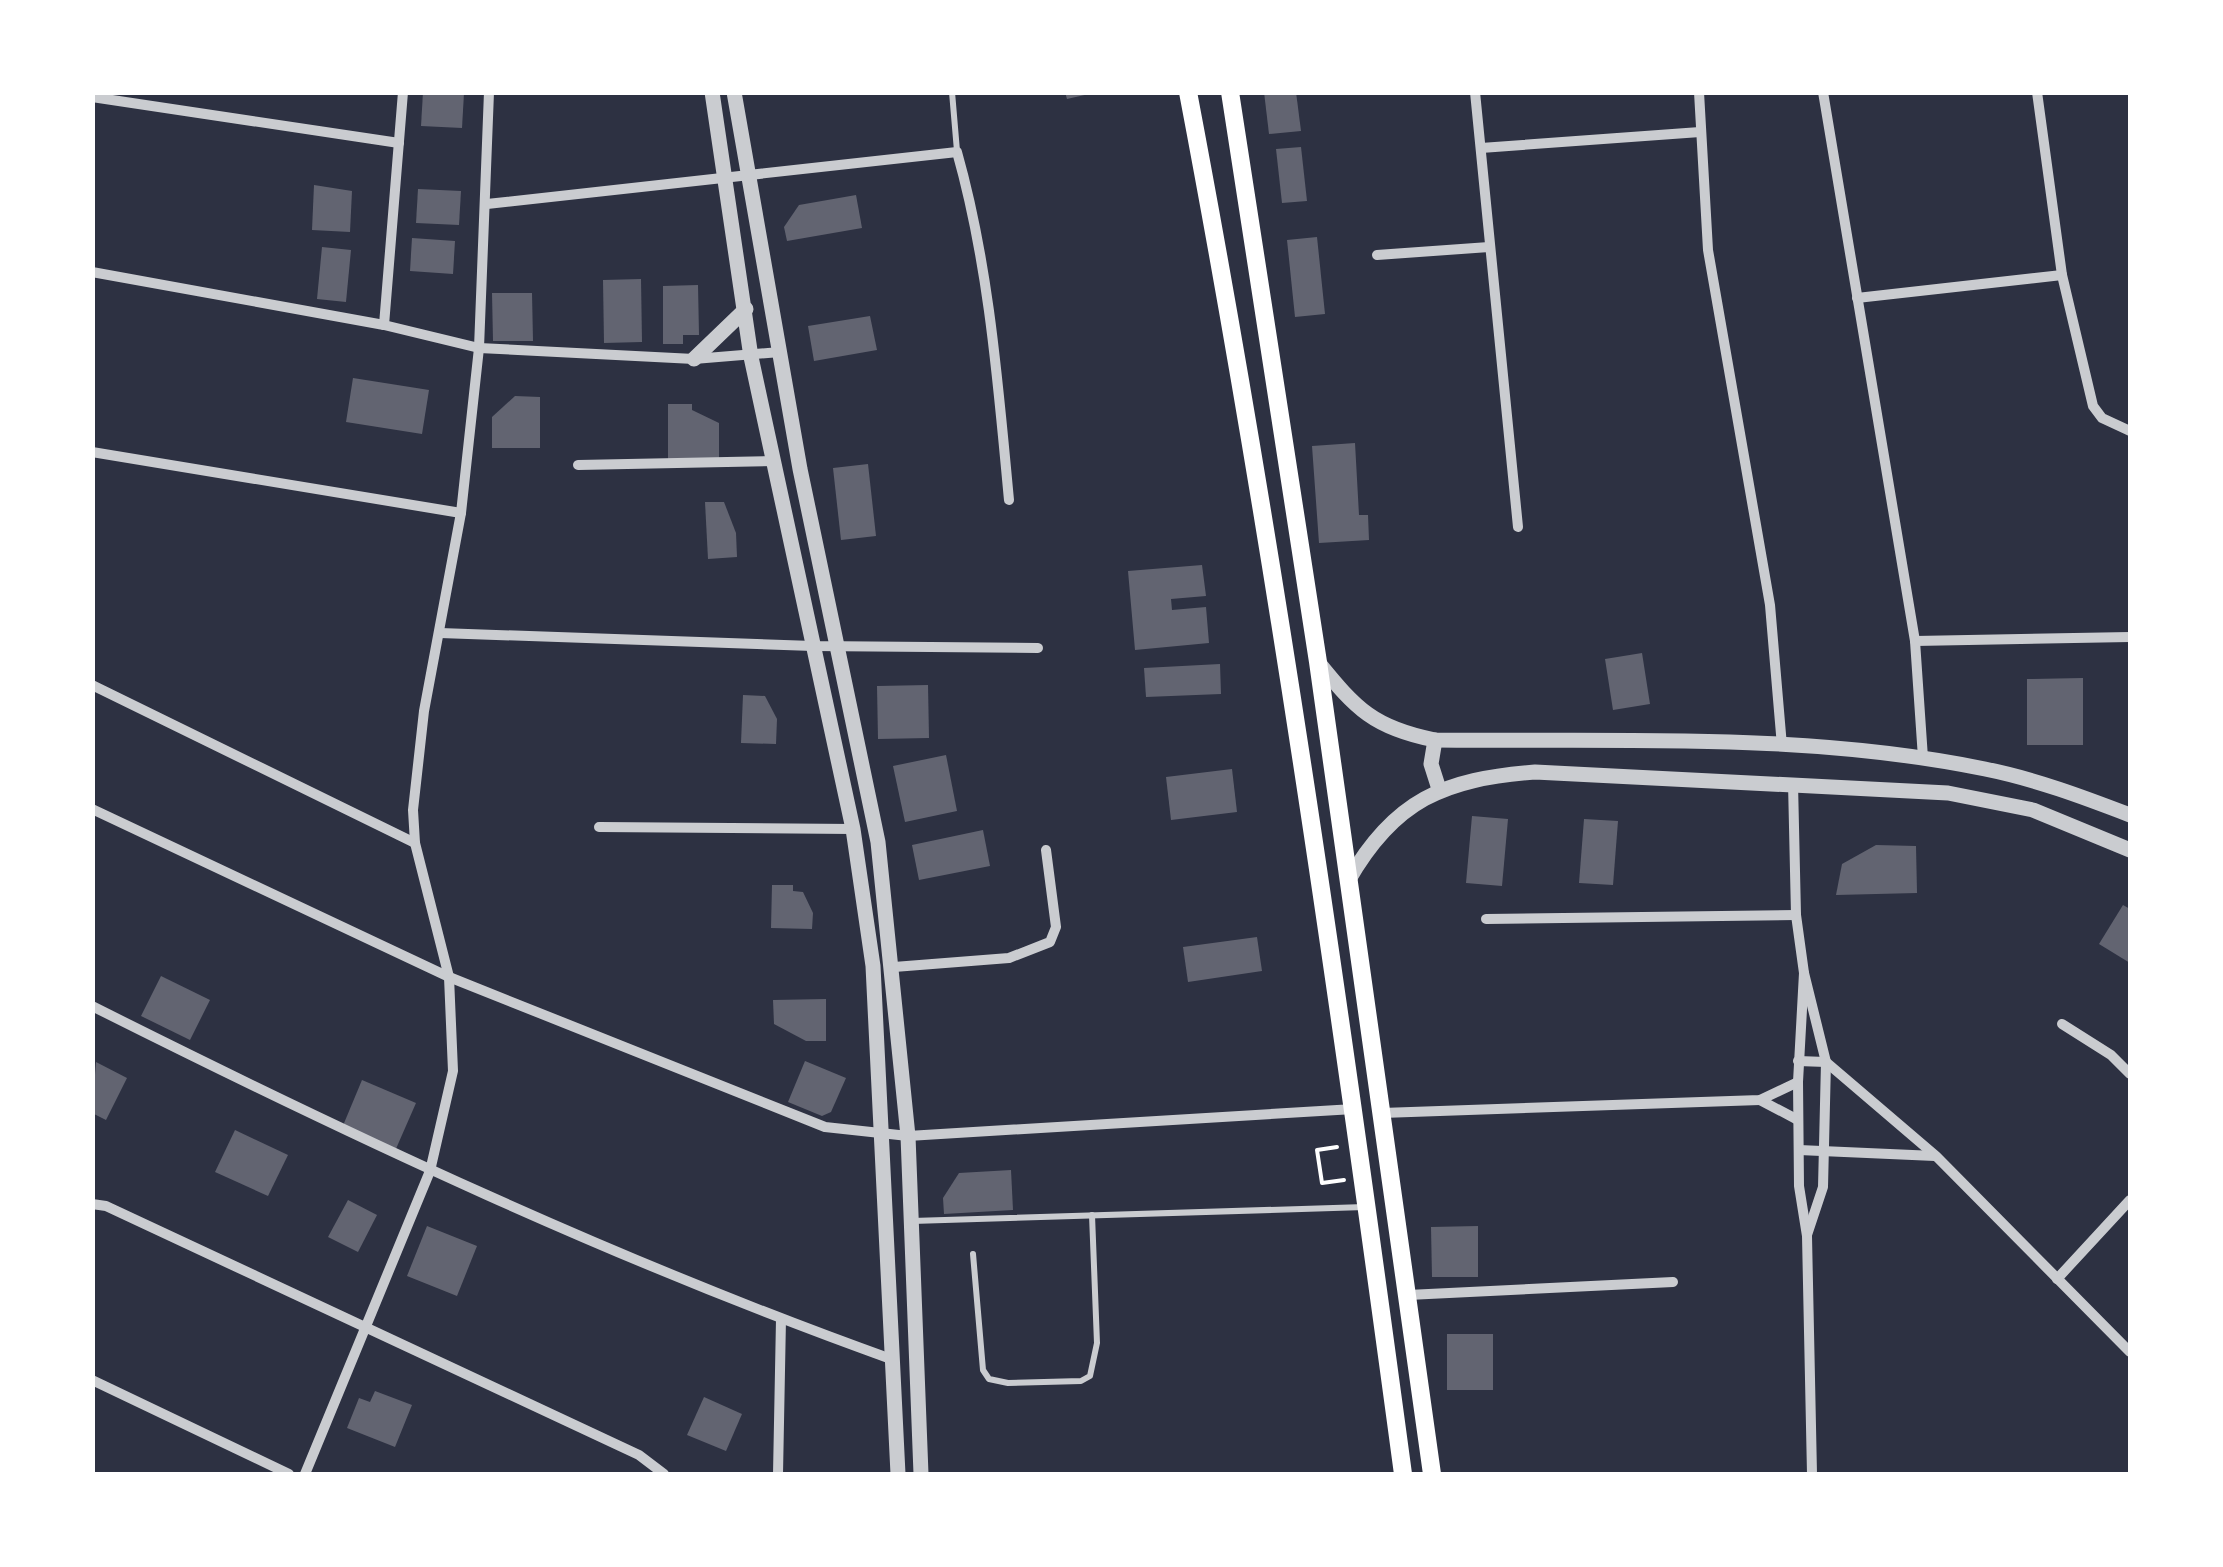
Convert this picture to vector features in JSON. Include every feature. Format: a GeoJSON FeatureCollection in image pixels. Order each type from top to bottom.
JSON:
{"type":"FeatureCollection","features":[{"type":"Feature","properties":{"kind":"main road"},"geometry":{"type":"LineString","coordinates":[[1188,92],[1229,312],[1355,1109],[1403,1474]]}},
{"type":"Feature","properties":{"kind":"main road"},"geometry":{"type":"LineString","coordinates":[[1230,92],[1318,662],[1432,1474]]}},
{"type":"Feature","properties":{"kind":"street"},"geometry":{"type":"LineString","coordinates":[[384,325],[402,92]]}},
{"type":"Feature","properties":{"kind":"street"},"geometry":{"type":"LineString","coordinates":[[305,1474],[430,1171],[453,1071],[448,977],[415,843],[417,765],[461,513],[478,348],[489,92]]}},
{"type":"Feature","properties":{"kind":"street"},"geometry":{"type":"LineString","coordinates":[[712,92],[752,356],[853,828],[873,966],[885,1135],[898,1474]]}},
{"type":"Feature","properties":{"kind":"street"},"geometry":{"type":"LineString","coordinates":[[734,92],[780,352],[878,842],[894,967],[908,1136],[921,1474]]}},
{"type":"Feature","properties":{"kind":"street"},"geometry":{"type":"LineString","coordinates":[[1475,92],[1518,527]]}},
{"type":"Feature","properties":{"kind":"street"},"geometry":{"type":"LineString","coordinates":[[1699,92],[1708,250],[1770,605],[1782,746]]}},
{"type":"Feature","properties":{"kind":"street"},"geometry":{"type":"LineString","coordinates":[[1823,92],[1915,641],[1923,758]]}},
{"type":"Feature","properties":{"kind":"street"},"geometry":{"type":"LineString","coordinates":[[2037,92],[2062,274],[2093,406],[2102,418],[2130,431]]}},
{"type":"Feature","properties":{"kind":"street"},"geometry":{"type":"LineString","coordinates":[[92,97],[400,143]]}},
{"type":"Feature","properties":{"kind":"street"},"geometry":{"type":"LineString","coordinates":[[1480,148],[1700,132]]}},
{"type":"Feature","properties":{"kind":"street"},"geometry":{"type":"LineString","coordinates":[[487,204],[726,181],[957,152],[970,198],[994,340],[1009,500]]}},
{"type":"Feature","properties":{"kind":"street"},"geometry":{"type":"LineString","coordinates":[[1377,255],[1489,247]]}},
{"type":"Feature","properties":{"kind":"street"},"geometry":{"type":"LineString","coordinates":[[92,272],[384,325],[478,348],[694,360],[780,352]]}},
{"type":"Feature","properties":{"kind":"street"},"geometry":{"type":"LineString","coordinates":[[1857,298],[2062,274]]}},
{"type":"Feature","properties":{"kind":"street"},"geometry":{"type":"LineString","coordinates":[[694,360],[746,309]]}},
{"type":"Feature","properties":{"kind":"street"},"geometry":{"type":"LineString","coordinates":[[92,452],[461,513]]}},
{"type":"Feature","properties":{"kind":"street"},"geometry":{"type":"LineString","coordinates":[[578,465],[775,462]]}},
{"type":"Feature","properties":{"kind":"street"},"geometry":{"type":"LineString","coordinates":[[440,633],[813,646],[1038,648]]}},
{"type":"Feature","properties":{"kind":"street"},"geometry":{"type":"LineString","coordinates":[[1915,641],[2130,637]]}},
{"type":"Feature","properties":{"kind":"street"},"geometry":{"type":"LineString","coordinates":[[1318,662],[1369,717],[1388,729],[1434,740],[1782,746],[1923,758],[2062,789],[2130,815]]}},
{"type":"Feature","properties":{"kind":"street"},"geometry":{"type":"LineString","coordinates":[[92,685],[415,843]]}},
{"type":"Feature","properties":{"kind":"street"},"geometry":{"type":"LineString","coordinates":[[1434,740],[1432,764],[1439,789]]}},
{"type":"Feature","properties":{"kind":"street"},"geometry":{"type":"LineString","coordinates":[[1348,881],[1384,828],[1439,789],[1479,776],[1535,772],[1793,782],[1948,793],[2033,810],[2104,835],[2130,850]]}},
{"type":"Feature","properties":{"kind":"street"},"geometry":{"type":"LineString","coordinates":[[1793,782],[1796,914],[1804,973],[1826,1062],[1824,1187],[1807,1236]]}},
{"type":"Feature","properties":{"kind":"street"},"geometry":{"type":"LineString","coordinates":[[92,809],[448,977],[825,1128],[908,1136],[1355,1109]]}},
{"type":"Feature","properties":{"kind":"street"},"geometry":{"type":"LineString","coordinates":[[599,827],[853,828]]}},
{"type":"Feature","properties":{"kind":"street"},"geometry":{"type":"LineString","coordinates":[[894,967],[1008,958],[1050,942],[1056,927],[1046,850]]}},
{"type":"Feature","properties":{"kind":"street"},"geometry":{"type":"LineString","coordinates":[[1486,919],[1796,914]]}},
{"type":"Feature","properties":{"kind":"street"},"geometry":{"type":"LineString","coordinates":[[1804,973],[1798,1061],[1799,1186],[1807,1236],[1812,1474]]}},
{"type":"Feature","properties":{"kind":"street"},"geometry":{"type":"LineString","coordinates":[[92,1006],[430,1171],[781,1320],[892,1359]]}},
{"type":"Feature","properties":{"kind":"street"},"geometry":{"type":"LineString","coordinates":[[2062,1024],[2111,1055],[2130,1074]]}},
{"type":"Feature","properties":{"kind":"street"},"geometry":{"type":"LineString","coordinates":[[1798,1061],[1826,1062],[1936,1156],[2130,1352]]}},
{"type":"Feature","properties":{"kind":"street"},"geometry":{"type":"LineString","coordinates":[[1382,1113],[1760,1100],[1798,1082]]}},
{"type":"Feature","properties":{"kind":"street"},"geometry":{"type":"LineString","coordinates":[[1760,1100],[1798,1120]]}},
{"type":"Feature","properties":{"kind":"street"},"geometry":{"type":"LineString","coordinates":[[1799,1150],[1936,1156]]}},
{"type":"Feature","properties":{"kind":"street"},"geometry":{"type":"LineString","coordinates":[[2057,1278],[2130,1200]]}},
{"type":"Feature","properties":{"kind":"street"},"geometry":{"type":"LineString","coordinates":[[92,1204],[106,1206],[639,1455],[664,1474]]}},
{"type":"Feature","properties":{"kind":"street"},"geometry":{"type":"LineString","coordinates":[[1408,1295],[1673,1282]]}},
{"type":"Feature","properties":{"kind":"street"},"geometry":{"type":"LineString","coordinates":[[778,1474],[781,1320]]}},
{"type":"Feature","properties":{"kind":"street"},"geometry":{"type":"LineString","coordinates":[[92,1380],[289,1474]]}},
{"type":"Feature","properties":{"kind":"lane"},"geometry":{"type":"LineString","coordinates":[[952,92],[957,152]]}},
{"type":"Feature","properties":{"kind":"lane"},"geometry":{"type":"LineString","coordinates":[[911,1220],[1367,1207]]}},
{"type":"Feature","properties":{"kind":"lane"},"geometry":{"type":"LineString","coordinates":[[974,1254],[982,1370],[989,1379],[1008,1384],[1081,1381],[1090,1376],[1097,1343],[1092,1215]]}},
{"type":"Feature","properties":{"kind":"path"},"geometry":{"type":"LineString","coordinates":[[1317,1150],[1322,1182]]}},
{"type":"Feature","properties":{"kind":"building"},"geometry":{"type":"Polygon","coordinates":[[[423,92],[464,93],[462,128],[421,126],[423,92]]]}},
{"type":"Feature","properties":{"kind":"building"},"geometry":{"type":"Polygon","coordinates":[[[1065,92],[1089,92],[1089,94],[1067,99],[1065,92]]]}},
{"type":"Feature","properties":{"kind":"building"},"geometry":{"type":"Polygon","coordinates":[[[1264,92],[1296,92],[1301,131],[1269,134],[1264,92]]]}},
{"type":"Feature","properties":{"kind":"building"},"geometry":{"type":"Polygon","coordinates":[[[1301,147],[1307,201],[1282,203],[1276,149],[1301,147]]]}},
{"type":"Feature","properties":{"kind":"building"},"geometry":{"type":"Polygon","coordinates":[[[314,185],[352,191],[350,232],[312,230],[314,185]]]}},
{"type":"Feature","properties":{"kind":"building"},"geometry":{"type":"Polygon","coordinates":[[[418,189],[461,191],[459,225],[416,223],[418,189]]]}},
{"type":"Feature","properties":{"kind":"building"},"geometry":{"type":"Polygon","coordinates":[[[856,195],[862,228],[787,241],[784,227],[799,205],[856,195]]]}},
{"type":"Feature","properties":{"kind":"building"},"geometry":{"type":"Polygon","coordinates":[[[1317,237],[1325,314],[1295,317],[1287,240],[1317,237]]]}},
{"type":"Feature","properties":{"kind":"building"},"geometry":{"type":"Polygon","coordinates":[[[412,238],[455,241],[453,274],[410,271],[412,238]]]}},
{"type":"Feature","properties":{"kind":"building"},"geometry":{"type":"Polygon","coordinates":[[[322,247],[351,250],[346,302],[317,299],[322,247]]]}},
{"type":"Feature","properties":{"kind":"building"},"geometry":{"type":"Polygon","coordinates":[[[641,279],[642,342],[604,343],[603,280],[641,279]]]}},
{"type":"Feature","properties":{"kind":"building"},"geometry":{"type":"Polygon","coordinates":[[[698,285],[699,335],[683,335],[683,344],[663,344],[663,286],[698,285]]]}},
{"type":"Feature","properties":{"kind":"building"},"geometry":{"type":"Polygon","coordinates":[[[492,293],[532,293],[533,341],[493,341],[492,293]]]}},
{"type":"Feature","properties":{"kind":"building"},"geometry":{"type":"Polygon","coordinates":[[[870,316],[877,350],[814,361],[808,326],[870,316]]]}},
{"type":"Feature","properties":{"kind":"building"},"geometry":{"type":"Polygon","coordinates":[[[353,378],[429,390],[422,434],[346,422],[353,378]]]}},
{"type":"Feature","properties":{"kind":"building"},"geometry":{"type":"Polygon","coordinates":[[[515,396],[540,397],[540,448],[492,448],[492,417],[515,396]]]}},
{"type":"Feature","properties":{"kind":"building"},"geometry":{"type":"Polygon","coordinates":[[[668,404],[692,404],[692,410],[719,423],[719,459],[668,459],[668,404]]]}},
{"type":"Feature","properties":{"kind":"building"},"geometry":{"type":"Polygon","coordinates":[[[1355,443],[1359,515],[1368,515],[1369,540],[1319,543],[1312,446],[1355,443]]]}},
{"type":"Feature","properties":{"kind":"building"},"geometry":{"type":"Polygon","coordinates":[[[868,464],[876,536],[841,540],[833,468],[868,464]]]}},
{"type":"Feature","properties":{"kind":"building"},"geometry":{"type":"Polygon","coordinates":[[[705,502],[724,502],[736,533],[737,557],[708,559],[705,502]]]}},
{"type":"Feature","properties":{"kind":"building"},"geometry":{"type":"Polygon","coordinates":[[[1202,565],[1206,596],[1171,599],[1172,610],[1206,607],[1209,643],[1135,650],[1128,571],[1202,565]]]}},
{"type":"Feature","properties":{"kind":"building"},"geometry":{"type":"Polygon","coordinates":[[[1642,653],[1650,704],[1613,710],[1605,659],[1642,653]]]}},
{"type":"Feature","properties":{"kind":"building"},"geometry":{"type":"Polygon","coordinates":[[[1220,664],[1221,694],[1146,697],[1144,668],[1220,664]]]}},
{"type":"Feature","properties":{"kind":"building"},"geometry":{"type":"Polygon","coordinates":[[[2083,678],[2083,745],[2027,745],[2027,679],[2083,678]]]}},
{"type":"Feature","properties":{"kind":"building"},"geometry":{"type":"Polygon","coordinates":[[[928,685],[929,738],[878,739],[877,686],[928,685]]]}},
{"type":"Feature","properties":{"kind":"building"},"geometry":{"type":"Polygon","coordinates":[[[743,695],[765,696],[777,719],[776,744],[741,743],[743,695]]]}},
{"type":"Feature","properties":{"kind":"building"},"geometry":{"type":"Polygon","coordinates":[[[946,755],[957,811],[905,822],[893,766],[946,755]]]}},
{"type":"Feature","properties":{"kind":"building"},"geometry":{"type":"Polygon","coordinates":[[[1232,769],[1237,812],[1171,820],[1166,777],[1232,769]]]}},
{"type":"Feature","properties":{"kind":"building"},"geometry":{"type":"Polygon","coordinates":[[[1472,816],[1508,819],[1502,886],[1466,883],[1472,816]]]}},
{"type":"Feature","properties":{"kind":"building"},"geometry":{"type":"Polygon","coordinates":[[[1584,819],[1618,821],[1613,885],[1579,883],[1584,819]]]}},
{"type":"Feature","properties":{"kind":"building"},"geometry":{"type":"Polygon","coordinates":[[[983,830],[990,866],[919,880],[912,845],[983,830]]]}},
{"type":"Feature","properties":{"kind":"building"},"geometry":{"type":"Polygon","coordinates":[[[1876,845],[1916,846],[1917,893],[1836,895],[1842,864],[1876,845]]]}},
{"type":"Feature","properties":{"kind":"building"},"geometry":{"type":"Polygon","coordinates":[[[772,885],[793,885],[793,891],[803,892],[813,913],[812,929],[771,928],[772,885]]]}},
{"type":"Feature","properties":{"kind":"building"},"geometry":{"type":"Polygon","coordinates":[[[2123,905],[2130,909],[2130,963],[2099,944],[2123,905]]]}},
{"type":"Feature","properties":{"kind":"building"},"geometry":{"type":"Polygon","coordinates":[[[1257,937],[1262,971],[1188,982],[1183,947],[1257,937]]]}},
{"type":"Feature","properties":{"kind":"building"},"geometry":{"type":"Polygon","coordinates":[[[161,976],[210,1000],[190,1040],[141,1016],[161,976]]]}},
{"type":"Feature","properties":{"kind":"building"},"geometry":{"type":"Polygon","coordinates":[[[826,999],[826,1041],[806,1041],[774,1024],[773,1000],[826,999]]]}},
{"type":"Feature","properties":{"kind":"building"},"geometry":{"type":"Polygon","coordinates":[[[805,1061],[846,1078],[831,1112],[822,1116],[788,1102],[805,1061]]]}},
{"type":"Feature","properties":{"kind":"building"},"geometry":{"type":"Polygon","coordinates":[[[96,1062],[127,1078],[106,1120],[92,1113],[96,1062]]]}},
{"type":"Feature","properties":{"kind":"building"},"geometry":{"type":"Polygon","coordinates":[[[362,1080],[416,1103],[395,1151],[342,1128],[362,1080]]]}},
{"type":"Feature","properties":{"kind":"building"},"geometry":{"type":"Polygon","coordinates":[[[235,1130],[288,1155],[268,1196],[215,1172],[235,1130]]]}},
{"type":"Feature","properties":{"kind":"building"},"geometry":{"type":"Polygon","coordinates":[[[1011,1170],[1013,1210],[944,1214],[943,1198],[959,1173],[1011,1170]]]}},
{"type":"Feature","properties":{"kind":"building"},"geometry":{"type":"Polygon","coordinates":[[[348,1200],[377,1215],[358,1252],[328,1237],[348,1200]]]}},
{"type":"Feature","properties":{"kind":"building"},"geometry":{"type":"Polygon","coordinates":[[[427,1226],[477,1246],[457,1296],[407,1276],[427,1226]]]}},
{"type":"Feature","properties":{"kind":"building"},"geometry":{"type":"Polygon","coordinates":[[[1478,1226],[1478,1277],[1432,1277],[1431,1227],[1478,1226]]]}},
{"type":"Feature","properties":{"kind":"building"},"geometry":{"type":"Polygon","coordinates":[[[1447,1334],[1493,1334],[1493,1390],[1447,1390],[1447,1334]]]}},
{"type":"Feature","properties":{"kind":"building"},"geometry":{"type":"Polygon","coordinates":[[[375,1391],[412,1405],[395,1447],[347,1428],[359,1398],[370,1402],[375,1391]]]}},
{"type":"Feature","properties":{"kind":"building"},"geometry":{"type":"Polygon","coordinates":[[[704,1397],[742,1414],[726,1451],[687,1435],[704,1397]]]}}]}
